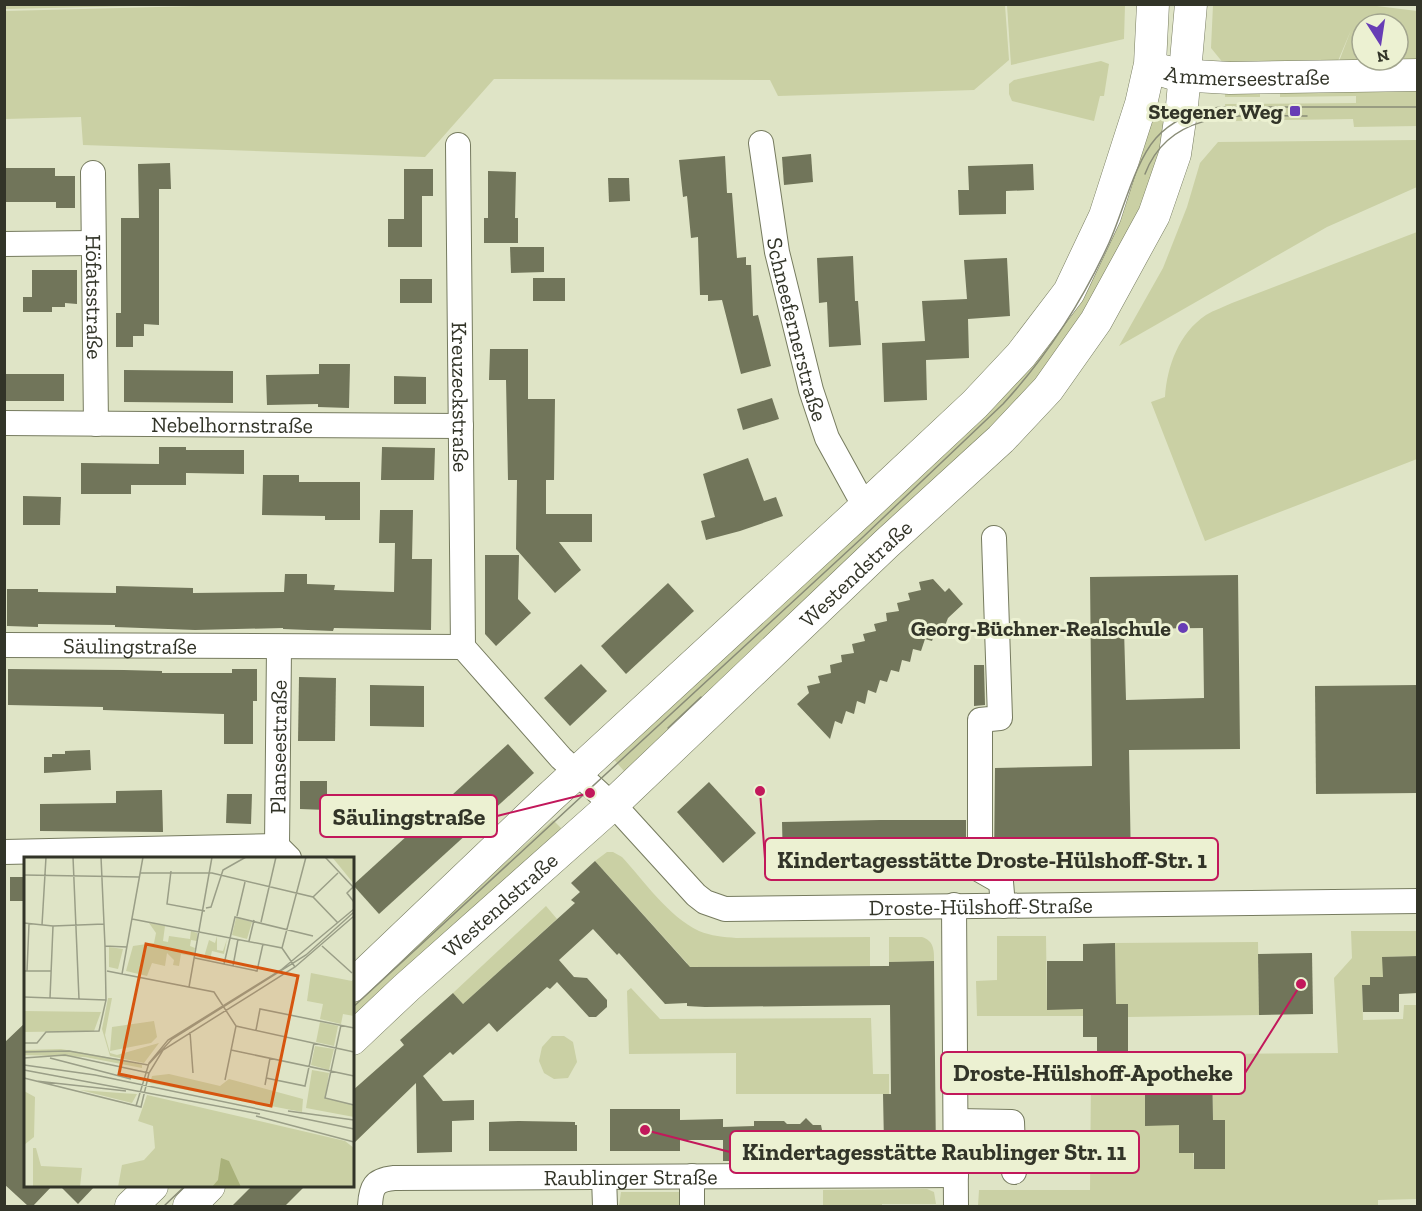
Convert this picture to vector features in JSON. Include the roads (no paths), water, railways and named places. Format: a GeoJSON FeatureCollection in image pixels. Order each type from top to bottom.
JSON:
{"type":"FeatureCollection","features":[{"type":"Feature","properties":{"kind":"main road","name":"Westendstraße"},"geometry":{"type":"LineString","coordinates":[[354,1037],[406,988],[594,788],[865,507],[975,404],[1021,355],[1069,292],[1105,216],[1138,113],[1150,54],[1153,4]]}},
{"type":"Feature","properties":{"kind":"main road","name":"Westendstraße"},"geometry":{"type":"LineString","coordinates":[[354,984],[531,814],[594,788],[886,544],[1001,439],[1048,389],[1096,321],[1154,215],[1175,154],[1186,75],[1191,4]]}},
{"type":"Feature","properties":{"kind":"main road","name":"Ammerseestraße"},"geometry":{"type":"LineString","coordinates":[[1150,54],[1177,75],[1230,78],[1418,75]]}},
{"type":"Feature","properties":{"kind":"main road"},"geometry":{"type":"LineString","coordinates":[[131,1206],[150,1187]]}},
{"type":"Feature","properties":{"kind":"main road"},"geometry":{"type":"LineString","coordinates":[[189,1206],[207,1187]]}},
{"type":"Feature","properties":{"kind":"street","name":"Schneefernerstraße"},"geometry":{"type":"LineString","coordinates":[[761,142],[777,252],[811,390],[827,438],[865,507]]}},
{"type":"Feature","properties":{"kind":"street","name":"Kreuzeckstraße"},"geometry":{"type":"LineString","coordinates":[[458,146],[463,647]]}},
{"type":"Feature","properties":{"kind":"street","name":"Höfatsstraße"},"geometry":{"type":"LineString","coordinates":[[93,173],[96,424]]}},
{"type":"Feature","properties":{"kind":"street"},"geometry":{"type":"LineString","coordinates":[[4,244],[93,243]]}},
{"type":"Feature","properties":{"kind":"street","name":"Nebelhornstraße"},"geometry":{"type":"LineString","coordinates":[[4,423],[460,426]]}},
{"type":"Feature","properties":{"kind":"street"},"geometry":{"type":"LineString","coordinates":[[994,538],[1000,718],[980,720],[980,870],[1001,882],[1003,906]]}},
{"type":"Feature","properties":{"kind":"street","name":"Säulingstraße"},"geometry":{"type":"LineString","coordinates":[[4,645],[279,648],[463,647]]}},
{"type":"Feature","properties":{"kind":"street"},"geometry":{"type":"LineString","coordinates":[[463,647],[561,758],[594,788]]}},
{"type":"Feature","properties":{"kind":"street","name":"Planseestraße"},"geometry":{"type":"LineString","coordinates":[[279,648],[283,852]]}},
{"type":"Feature","properties":{"kind":"street","name":"Droste-Hülshoff-Straße"},"geometry":{"type":"LineString","coordinates":[[594,788],[696,895],[714,906],[737,910],[954,905],[1418,901]]}},
{"type":"Feature","properties":{"kind":"street"},"geometry":{"type":"LineString","coordinates":[[4,852],[283,852]]}},
{"type":"Feature","properties":{"kind":"street"},"geometry":{"type":"LineString","coordinates":[[954,905],[956,1206]]}},
{"type":"Feature","properties":{"kind":"street"},"geometry":{"type":"LineString","coordinates":[[956,1121],[1012,1122],[1014,1172]]}},
{"type":"Feature","properties":{"kind":"street","name":"Raublinger Straße"},"geometry":{"type":"LineString","coordinates":[[370,1206],[371,1194],[377,1183],[383,1179],[394,1178],[956,1175]]}},
{"type":"Feature","properties":{"kind":"street"},"geometry":{"type":"LineString","coordinates":[[692,1176],[692,1206]]}},
{"type":"Feature","properties":{"kind":"street"},"geometry":{"type":"LineString","coordinates":[[604,1177],[605,1206]]}},
{"type":"Feature","properties":{"kind":"tram line"},"geometry":{"type":"LineString","coordinates":[[354,1006],[863,537],[1003,404],[1049,348],[1075,307],[1109,243],[1141,161],[1148,148],[1163,131],[1185,117],[1220,107],[1418,107]]}},
{"type":"Feature","properties":{"kind":"tram line"},"geometry":{"type":"LineString","coordinates":[[1145,174],[1157,152],[1173,136],[1192,125],[1237,116],[1307,116]]}},
{"type":"Feature","properties":{"kind":"tram line"},"geometry":{"type":"LineString","coordinates":[[668,728],[701,697]]}},
{"type":"Feature","properties":{"kind":"tram line"},"geometry":{"type":"LineString","coordinates":[[164,1206],[184,1187]]}},
{"type":"Feature","properties":{"kind":"place","name":"Stegener Weg"},"geometry":{"type":"Point","coordinates":[1295,111]}},
{"type":"Feature","properties":{"kind":"place","name":"Georg-Büchner-Realschule"},"geometry":{"type":"Point","coordinates":[1183,628]}},
{"type":"Feature","properties":{"kind":"place","name":"Kindertagesstätte Droste-Hülshoff-Str. 1"},"geometry":{"type":"Point","coordinates":[760,791]}},
{"type":"Feature","properties":{"kind":"place","name":"Säulingstraße"},"geometry":{"type":"Point","coordinates":[590,793]}},
{"type":"Feature","properties":{"kind":"place","name":"Droste-Hülshoff-Apotheke"},"geometry":{"type":"Point","coordinates":[1301,984]}},
{"type":"Feature","properties":{"kind":"place","name":"Kindertagesstätte Raublinger Str. 11"},"geometry":{"type":"Point","coordinates":[645,1130]}}]}
